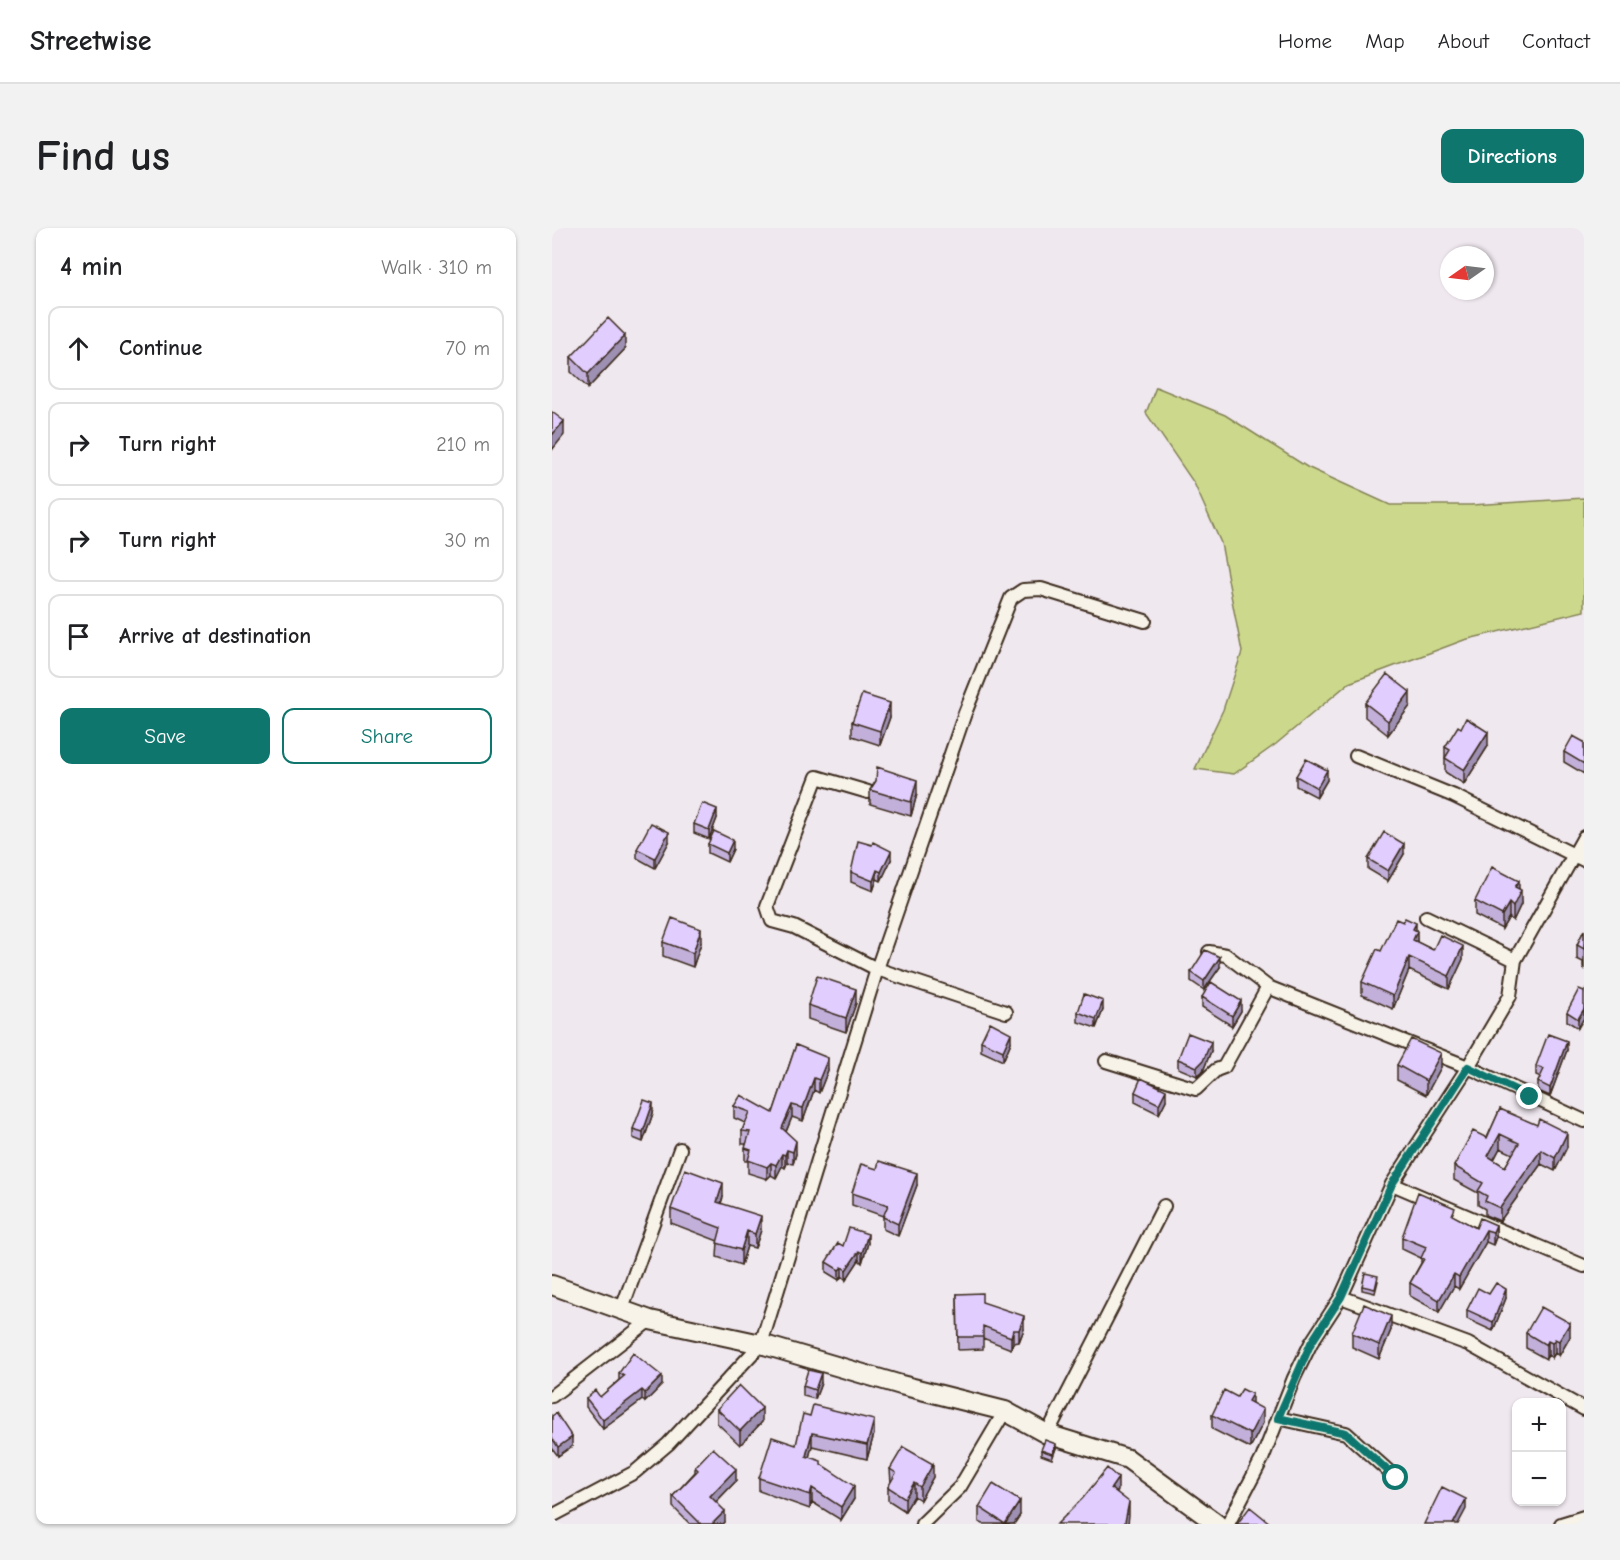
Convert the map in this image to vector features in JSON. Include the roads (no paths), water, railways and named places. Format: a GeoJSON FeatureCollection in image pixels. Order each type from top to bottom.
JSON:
{"type":"FeatureCollection","features":[{"type":"Feature","properties":{"kind":"street"},"geometry":{"type":"LineString","coordinates":[[552,1516],[635,1472],[668,1444],[761,1344],[877,969],[965,713],[1011,598],[1023,590],[1041,589],[1145,621]]}},
{"type":"Feature","properties":{"kind":"street"},"geometry":{"type":"LineString","coordinates":[[1356,756],[1455,796],[1579,858]]}},
{"type":"Feature","properties":{"kind":"street"},"geometry":{"type":"LineString","coordinates":[[868,792],[817,777],[767,906],[772,921],[794,927],[877,969],[1006,1012]]}},
{"type":"Feature","properties":{"kind":"street"},"geometry":{"type":"LineString","coordinates":[[552,1285],[650,1320],[761,1344],[901,1385],[1005,1412],[1047,1434],[1128,1460],[1217,1523],[1262,1459],[1311,1343],[1341,1297],[1392,1184],[1468,1067],[1510,996],[1515,960],[1579,858],[1584,837]]}},
{"type":"Feature","properties":{"kind":"street"},"geometry":{"type":"LineString","coordinates":[[1426,917],[1515,960]]}},
{"type":"Feature","properties":{"kind":"street"},"geometry":{"type":"LineString","coordinates":[[1209,951],[1226,955],[1268,987],[1468,1067],[1584,1121]]}},
{"type":"Feature","properties":{"kind":"street"},"geometry":{"type":"LineString","coordinates":[[1106,1061],[1196,1089],[1216,1070],[1224,1067],[1268,987]]}},
{"type":"Feature","properties":{"kind":"street"},"geometry":{"type":"LineString","coordinates":[[621,1311],[681,1149]]}},
{"type":"Feature","properties":{"kind":"street"},"geometry":{"type":"LineString","coordinates":[[1392,1184],[1584,1266]]}},
{"type":"Feature","properties":{"kind":"street"},"geometry":{"type":"LineString","coordinates":[[1047,1434],[1164,1206]]}},
{"type":"Feature","properties":{"kind":"street"},"geometry":{"type":"LineString","coordinates":[[1341,1297],[1468,1344],[1584,1409]]}},
{"type":"Feature","properties":{"kind":"street"},"geometry":{"type":"LineString","coordinates":[[552,1396],[650,1320]]}},
{"type":"Feature","properties":{"kind":"street"},"geometry":{"type":"LineString","coordinates":[[922,1524],[960,1487],[1005,1412]]}},
{"type":"Feature","properties":{"kind":"street"},"geometry":{"type":"LineString","coordinates":[[1278,1418],[1346,1433],[1396,1478]]}},
{"type":"Feature","properties":{"kind":"street"},"geometry":{"type":"LineString","coordinates":[[1561,1524],[1584,1517]]}}]}
